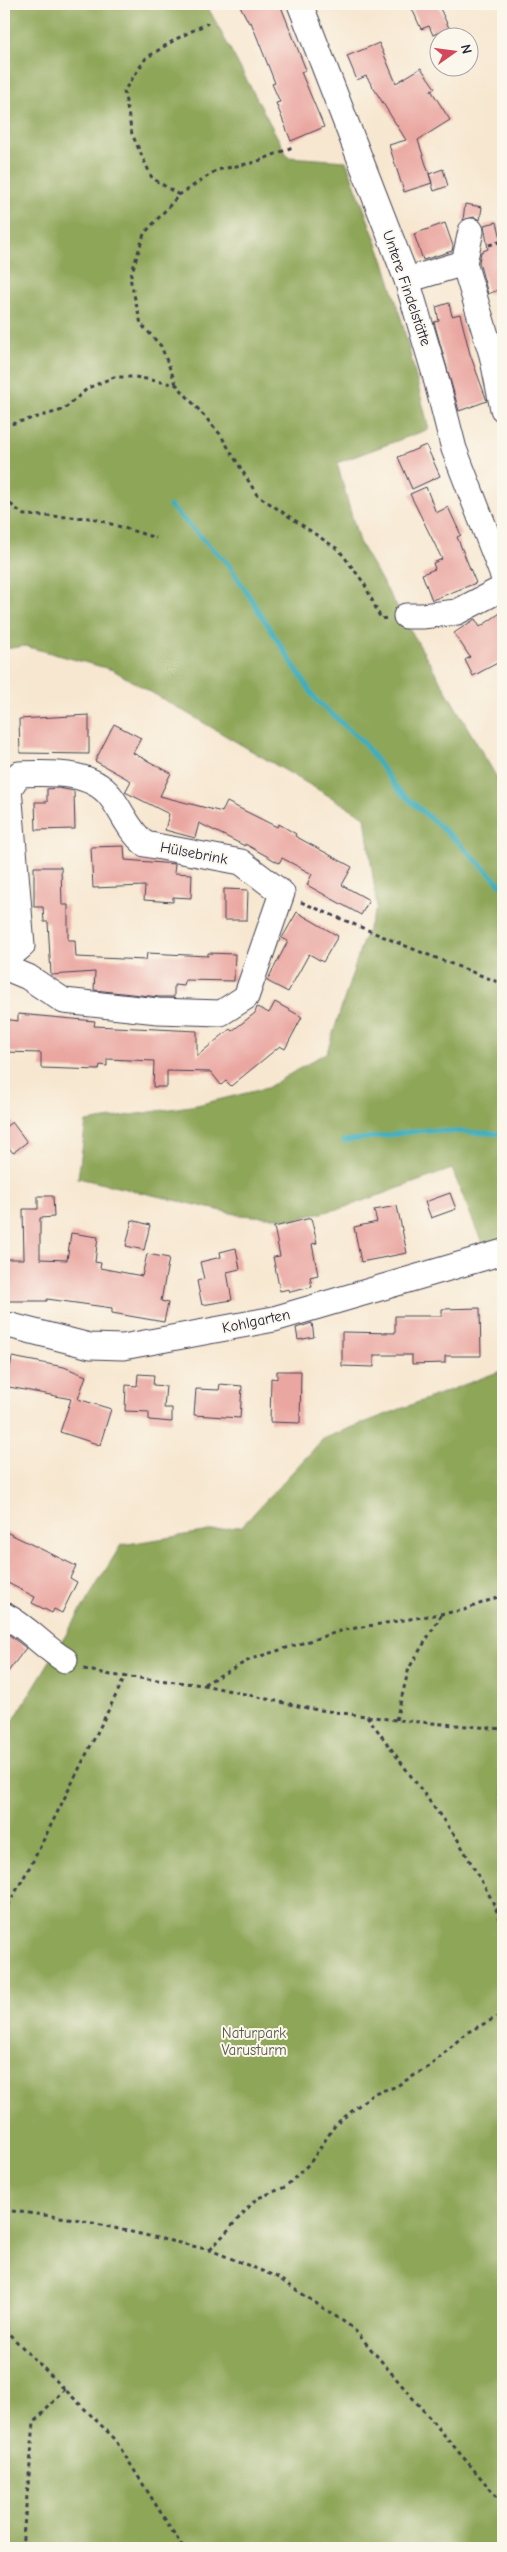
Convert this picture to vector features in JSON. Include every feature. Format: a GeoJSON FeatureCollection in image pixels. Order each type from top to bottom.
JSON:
{"type":"FeatureCollection","features":[{"type":"Feature","properties":{"kind":"street","name":"Untere Findelstätte"},"geometry":{"type":"LineString","coordinates":[[300,4],[407,280],[434,371],[454,449],[503,576]]}},
{"type":"Feature","properties":{"kind":"street"},"geometry":{"type":"LineString","coordinates":[[471,231],[464,263],[492,355],[503,409]]}},
{"type":"Feature","properties":{"kind":"street"},"geometry":{"type":"LineString","coordinates":[[407,280],[464,263]]}},
{"type":"Feature","properties":{"kind":"street"},"geometry":{"type":"LineString","coordinates":[[406,616],[457,612],[503,588]]}},
{"type":"Feature","properties":{"kind":"street","name":"Hülsebrink"},"geometry":{"type":"LineString","coordinates":[[9,789],[19,774],[61,773],[89,781],[110,795],[135,836],[145,844],[241,862],[282,892]]}},
{"type":"Feature","properties":{"kind":"street"},"geometry":{"type":"LineString","coordinates":[[4,961],[22,946],[9,789]]}},
{"type":"Feature","properties":{"kind":"street"},"geometry":{"type":"LineString","coordinates":[[4,966],[28,977],[64,1001],[158,1011],[221,1013],[246,997],[282,892]]}},
{"type":"Feature","properties":{"kind":"street","name":"Kohlgarten"},"geometry":{"type":"LineString","coordinates":[[4,1324],[90,1346],[123,1347],[274,1319],[503,1252]]}},
{"type":"Feature","properties":{"kind":"street"},"geometry":{"type":"LineString","coordinates":[[4,1615],[23,1626],[47,1649],[65,1660]]}},
{"type":"Feature","properties":{"kind":"path"},"geometry":{"type":"LineString","coordinates":[[179,195],[152,178],[132,134],[124,91],[146,58],[176,39],[208,24]]}},
{"type":"Feature","properties":{"kind":"path"},"geometry":{"type":"LineString","coordinates":[[295,146],[256,162],[217,170],[179,195],[144,234],[130,278],[141,324],[161,346],[176,384],[220,434],[257,495],[339,550],[364,583],[380,619],[406,616]]}},
{"type":"Feature","properties":{"kind":"path"},"geometry":{"type":"LineString","coordinates":[[4,426],[64,410],[88,388],[114,377],[135,377],[176,384]]}},
{"type":"Feature","properties":{"kind":"path"},"geometry":{"type":"LineString","coordinates":[[4,499],[24,515],[92,518],[156,538]]}},
{"type":"Feature","properties":{"kind":"path"},"geometry":{"type":"LineString","coordinates":[[4,713],[9,789]]}},
{"type":"Feature","properties":{"kind":"path"},"geometry":{"type":"LineString","coordinates":[[282,892],[391,940],[503,984]]}},
{"type":"Feature","properties":{"kind":"path"},"geometry":{"type":"LineString","coordinates":[[204,1684],[251,1658],[344,1630],[464,1610],[503,1595]]}},
{"type":"Feature","properties":{"kind":"path"},"geometry":{"type":"LineString","coordinates":[[396,1720],[409,1668],[442,1614]]}},
{"type":"Feature","properties":{"kind":"path"},"geometry":{"type":"LineString","coordinates":[[65,1660],[88,1670],[125,1676],[204,1684],[312,1709],[396,1720],[503,1729]]}},
{"type":"Feature","properties":{"kind":"path"},"geometry":{"type":"LineString","coordinates":[[4,1912],[32,1863],[125,1676]]}},
{"type":"Feature","properties":{"kind":"path"},"geometry":{"type":"LineString","coordinates":[[367,1716],[458,1840],[492,1900],[503,1926]]}},
{"type":"Feature","properties":{"kind":"path"},"geometry":{"type":"LineString","coordinates":[[210,2250],[256,2199],[285,2187],[310,2162],[336,2124],[374,2093],[396,2087],[430,2066],[466,2033],[503,2014]]}},
{"type":"Feature","properties":{"kind":"path"},"geometry":{"type":"LineString","coordinates":[[4,2210],[75,2219],[210,2250],[277,2277],[353,2328],[503,2504]]}},
{"type":"Feature","properties":{"kind":"path"},"geometry":{"type":"LineString","coordinates":[[4,2329],[114,2438],[183,2548]]}},
{"type":"Feature","properties":{"kind":"path"},"geometry":{"type":"LineString","coordinates":[[22,2548],[34,2423],[65,2388]]}},
{"type":"Feature","properties":{"kind":"green space"},"geometry":{"type":"Polygon","coordinates":[[[4,4],[206,4],[288,157],[346,161],[385,265],[401,318],[429,429],[337,463],[359,542],[503,788],[503,1250],[486,1253],[452,1169],[346,1207],[296,1219],[240,1215],[78,1178],[86,1122],[197,1105],[267,1088],[327,1052],[362,944],[377,907],[365,817],[113,670],[25,646],[4,649],[4,4]]]}},
{"type":"Feature","properties":{"kind":"green space","name":"Naturpark Varusturm"},"geometry":{"type":"Polygon","coordinates":[[[503,1370],[503,2548],[4,2548],[4,1724],[10,1726],[121,1545],[242,1526],[324,1438],[503,1370]]]}},
{"type":"Feature","properties":{"kind":"building"},"geometry":{"type":"Polygon","coordinates":[[[239,4],[280,4],[306,70],[301,72],[324,127],[291,141],[276,103],[280,102],[272,84],[275,83],[251,22],[249,23],[239,4]]]}},
{"type":"Feature","properties":{"kind":"building"},"geometry":{"type":"Polygon","coordinates":[[[410,4],[438,4],[449,28],[430,28],[429,26],[421,29],[410,4]]]}},
{"type":"Feature","properties":{"kind":"building"},"geometry":{"type":"Polygon","coordinates":[[[379,43],[396,83],[421,68],[435,88],[431,90],[450,120],[418,140],[432,183],[404,192],[389,145],[406,140],[366,76],[357,80],[347,56],[379,43]]]}},
{"type":"Feature","properties":{"kind":"building"},"geometry":{"type":"Polygon","coordinates":[[[443,169],[448,186],[434,191],[429,174],[443,169]]]}},
{"type":"Feature","properties":{"kind":"building"},"geometry":{"type":"Polygon","coordinates":[[[465,204],[482,207],[480,220],[474,217],[463,220],[465,204]]]}},
{"type":"Feature","properties":{"kind":"building"},"geometry":{"type":"Polygon","coordinates":[[[497,222],[503,247],[503,288],[488,294],[479,262],[481,252],[488,249],[484,225],[497,222]]]}},
{"type":"Feature","properties":{"kind":"building"},"geometry":{"type":"Polygon","coordinates":[[[445,223],[453,246],[452,251],[423,260],[414,234],[445,223]]]}},
{"type":"Feature","properties":{"kind":"building"},"geometry":{"type":"Polygon","coordinates":[[[449,303],[452,316],[460,314],[470,354],[487,401],[459,411],[434,322],[439,321],[436,307],[449,303]]]}},
{"type":"Feature","properties":{"kind":"building"},"geometry":{"type":"Polygon","coordinates":[[[426,445],[440,476],[412,489],[398,457],[426,445]]]}},
{"type":"Feature","properties":{"kind":"building"},"geometry":{"type":"Polygon","coordinates":[[[426,487],[436,513],[448,507],[461,535],[457,537],[476,583],[432,600],[422,574],[435,569],[433,563],[442,559],[410,494],[426,487]]]}},
{"type":"Feature","properties":{"kind":"building"},"geometry":{"type":"Polygon","coordinates":[[[503,611],[503,660],[473,676],[465,660],[470,657],[454,633],[475,619],[480,627],[503,611]]]}},
{"type":"Feature","properties":{"kind":"building"},"geometry":{"type":"Polygon","coordinates":[[[89,715],[89,754],[20,753],[19,719],[89,715]]]}},
{"type":"Feature","properties":{"kind":"building"},"geometry":{"type":"Polygon","coordinates":[[[114,724],[141,738],[133,753],[171,773],[160,796],[222,812],[227,802],[277,827],[279,824],[296,834],[295,836],[352,867],[342,885],[369,900],[361,915],[307,885],[312,874],[282,858],[279,863],[245,844],[245,846],[199,823],[195,838],[165,830],[169,814],[125,792],[131,781],[95,761],[114,724]]]}},
{"type":"Feature","properties":{"kind":"building"},"geometry":{"type":"Polygon","coordinates":[[[58,788],[74,791],[75,829],[36,830],[35,802],[47,802],[47,789],[58,788]]]}},
{"type":"Feature","properties":{"kind":"building"},"geometry":{"type":"Polygon","coordinates":[[[124,846],[125,860],[175,864],[174,873],[192,874],[191,898],[173,897],[173,902],[144,900],[145,886],[93,888],[91,847],[124,846]]]}},
{"type":"Feature","properties":{"kind":"building"},"geometry":{"type":"Polygon","coordinates":[[[34,867],[61,867],[62,905],[68,905],[68,940],[75,940],[76,957],[146,960],[147,953],[208,956],[208,953],[235,954],[234,981],[185,980],[184,986],[174,985],[174,997],[159,997],[94,990],[95,972],[51,975],[48,922],[44,922],[43,907],[34,907],[34,867]]]}},
{"type":"Feature","properties":{"kind":"building"},"geometry":{"type":"Polygon","coordinates":[[[224,889],[248,890],[247,920],[224,920],[224,889]]]}},
{"type":"Feature","properties":{"kind":"building"},"geometry":{"type":"Polygon","coordinates":[[[297,912],[338,936],[323,962],[309,954],[288,992],[267,981],[288,941],[282,938],[297,912]]]}},
{"type":"Feature","properties":{"kind":"building"},"geometry":{"type":"Polygon","coordinates":[[[275,1002],[302,1017],[285,1049],[280,1046],[231,1086],[226,1081],[221,1085],[211,1072],[167,1071],[167,1087],[153,1087],[154,1061],[107,1059],[107,1066],[100,1065],[99,1070],[41,1068],[41,1053],[4,1052],[4,1019],[18,1021],[18,1014],[95,1021],[94,1026],[197,1031],[197,1056],[230,1029],[232,1031],[255,1013],[257,1007],[269,1013],[275,1002]]]}},
{"type":"Feature","properties":{"kind":"building"},"geometry":{"type":"Polygon","coordinates":[[[12,1122],[27,1142],[13,1153],[4,1141],[4,1128],[12,1122]]]}},
{"type":"Feature","properties":{"kind":"building"},"geometry":{"type":"Polygon","coordinates":[[[450,1193],[456,1209],[431,1218],[425,1202],[450,1193]]]}},
{"type":"Feature","properties":{"kind":"building"},"geometry":{"type":"Polygon","coordinates":[[[38,1196],[53,1196],[54,1217],[40,1218],[40,1259],[67,1260],[71,1233],[98,1237],[95,1262],[101,1263],[100,1268],[142,1276],[147,1254],[169,1258],[161,1301],[168,1303],[164,1322],[112,1313],[112,1308],[47,1299],[47,1301],[5,1301],[5,1259],[24,1259],[23,1209],[38,1209],[38,1196]]]}},
{"type":"Feature","properties":{"kind":"building"},"geometry":{"type":"Polygon","coordinates":[[[397,1206],[407,1253],[361,1262],[354,1227],[377,1222],[374,1210],[397,1206]]]}},
{"type":"Feature","properties":{"kind":"building"},"geometry":{"type":"Polygon","coordinates":[[[311,1218],[317,1243],[312,1244],[318,1275],[310,1277],[312,1287],[290,1292],[289,1289],[280,1291],[273,1257],[280,1256],[274,1227],[311,1218]]]}},
{"type":"Feature","properties":{"kind":"building"},"geometry":{"type":"Polygon","coordinates":[[[132,1220],[150,1225],[144,1250],[126,1246],[132,1220]]]}},
{"type":"Feature","properties":{"kind":"building"},"geometry":{"type":"Polygon","coordinates":[[[236,1248],[240,1269],[227,1272],[232,1300],[202,1305],[197,1281],[204,1279],[200,1262],[221,1257],[220,1252],[236,1248]]]}},
{"type":"Feature","properties":{"kind":"building"},"geometry":{"type":"Polygon","coordinates":[[[480,1308],[481,1356],[445,1356],[445,1363],[412,1364],[412,1355],[374,1355],[374,1367],[342,1366],[342,1332],[395,1333],[395,1316],[442,1316],[442,1309],[480,1308]]]}},
{"type":"Feature","properties":{"kind":"building"},"geometry":{"type":"Polygon","coordinates":[[[312,1323],[314,1337],[298,1340],[296,1328],[312,1323]]]}},
{"type":"Feature","properties":{"kind":"building"},"geometry":{"type":"Polygon","coordinates":[[[12,1357],[64,1367],[86,1376],[78,1399],[111,1409],[100,1445],[60,1432],[71,1399],[4,1386],[4,1368],[10,1369],[12,1357]]]}},
{"type":"Feature","properties":{"kind":"building"},"geometry":{"type":"Polygon","coordinates":[[[277,1371],[301,1371],[300,1423],[270,1422],[271,1378],[277,1379],[277,1371]]]}},
{"type":"Feature","properties":{"kind":"building"},"geometry":{"type":"Polygon","coordinates":[[[138,1374],[154,1375],[153,1385],[166,1386],[164,1408],[172,1408],[172,1422],[149,1420],[149,1412],[125,1411],[126,1385],[137,1386],[138,1374]]]}},
{"type":"Feature","properties":{"kind":"building"},"geometry":{"type":"Polygon","coordinates":[[[220,1384],[242,1386],[240,1418],[194,1415],[196,1389],[219,1390],[220,1384]]]}},
{"type":"Feature","properties":{"kind":"building"},"geometry":{"type":"Polygon","coordinates":[[[4,1531],[76,1566],[70,1578],[77,1582],[62,1613],[54,1609],[52,1613],[32,1603],[35,1597],[4,1581],[4,1531]]]}},
{"type":"Feature","properties":{"kind":"building"},"geometry":{"type":"Polygon","coordinates":[[[4,1631],[26,1648],[4,1677],[4,1631]]]}},
{"type":"Feature","properties":{"kind":"waterway"},"geometry":{"type":"LineString","coordinates":[[170,506],[229,565],[316,700],[363,742],[398,790],[460,844],[503,887]]}},
{"type":"Feature","properties":{"kind":"waterway"},"geometry":{"type":"LineString","coordinates":[[344,1141],[426,1130],[503,1134]]}}]}
